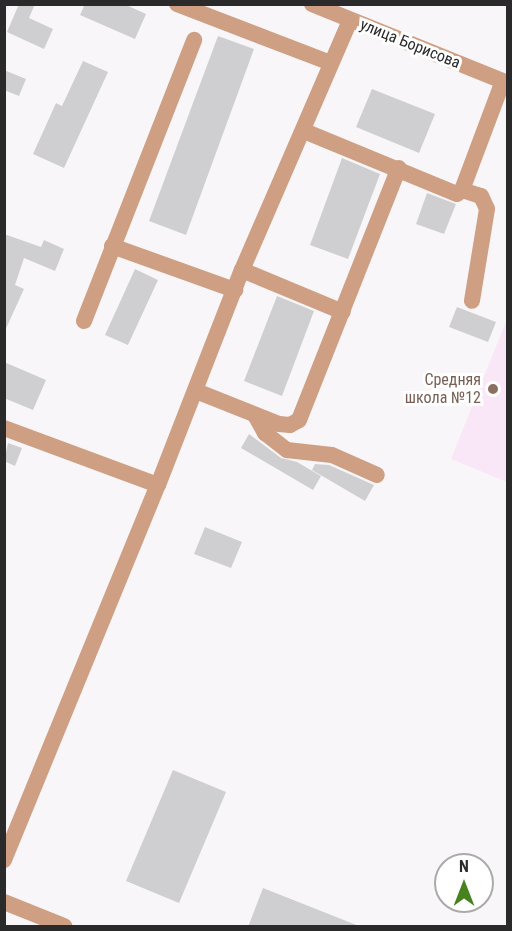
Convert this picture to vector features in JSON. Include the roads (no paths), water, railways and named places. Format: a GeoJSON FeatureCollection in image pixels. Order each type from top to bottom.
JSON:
{"type":"FeatureCollection","features":[{"type":"Feature","properties":{"kind":"street"},"geometry":{"type":"LineString","coordinates":[[177,4],[331,63]]}},
{"type":"Feature","properties":{"kind":"street","name":"улица Борисова"},"geometry":{"type":"LineString","coordinates":[[320,6],[505,82]]}},
{"type":"Feature","properties":{"kind":"street"},"geometry":{"type":"LineString","coordinates":[[4,860],[196,391],[242,270],[350,20]]}},
{"type":"Feature","properties":{"kind":"street"},"geometry":{"type":"LineString","coordinates":[[84,321],[194,39]]}},
{"type":"Feature","properties":{"kind":"street"},"geometry":{"type":"LineString","coordinates":[[462,190],[505,82]]}},
{"type":"Feature","properties":{"kind":"street"},"geometry":{"type":"LineString","coordinates":[[304,131],[399,168],[451,194],[462,190],[481,196],[487,209],[472,301]]}},
{"type":"Feature","properties":{"kind":"street"},"geometry":{"type":"LineString","coordinates":[[196,391],[284,425],[299,420],[399,168]]}},
{"type":"Feature","properties":{"kind":"street"},"geometry":{"type":"LineString","coordinates":[[112,246],[235,290]]}},
{"type":"Feature","properties":{"kind":"street"},"geometry":{"type":"LineString","coordinates":[[242,270],[343,312]]}},
{"type":"Feature","properties":{"kind":"street"},"geometry":{"type":"LineString","coordinates":[[255,415],[265,433],[287,450],[332,455],[376,476]]}},
{"type":"Feature","properties":{"kind":"street"},"geometry":{"type":"LineString","coordinates":[[4,428],[158,485]]}},
{"type":"Feature","properties":{"kind":"street"},"geometry":{"type":"LineString","coordinates":[[4,902],[64,927]]}},
{"type":"Feature","properties":{"kind":"place","name":"Средняя школа №12"},"geometry":{"type":"Point","coordinates":[493,389]}}]}
